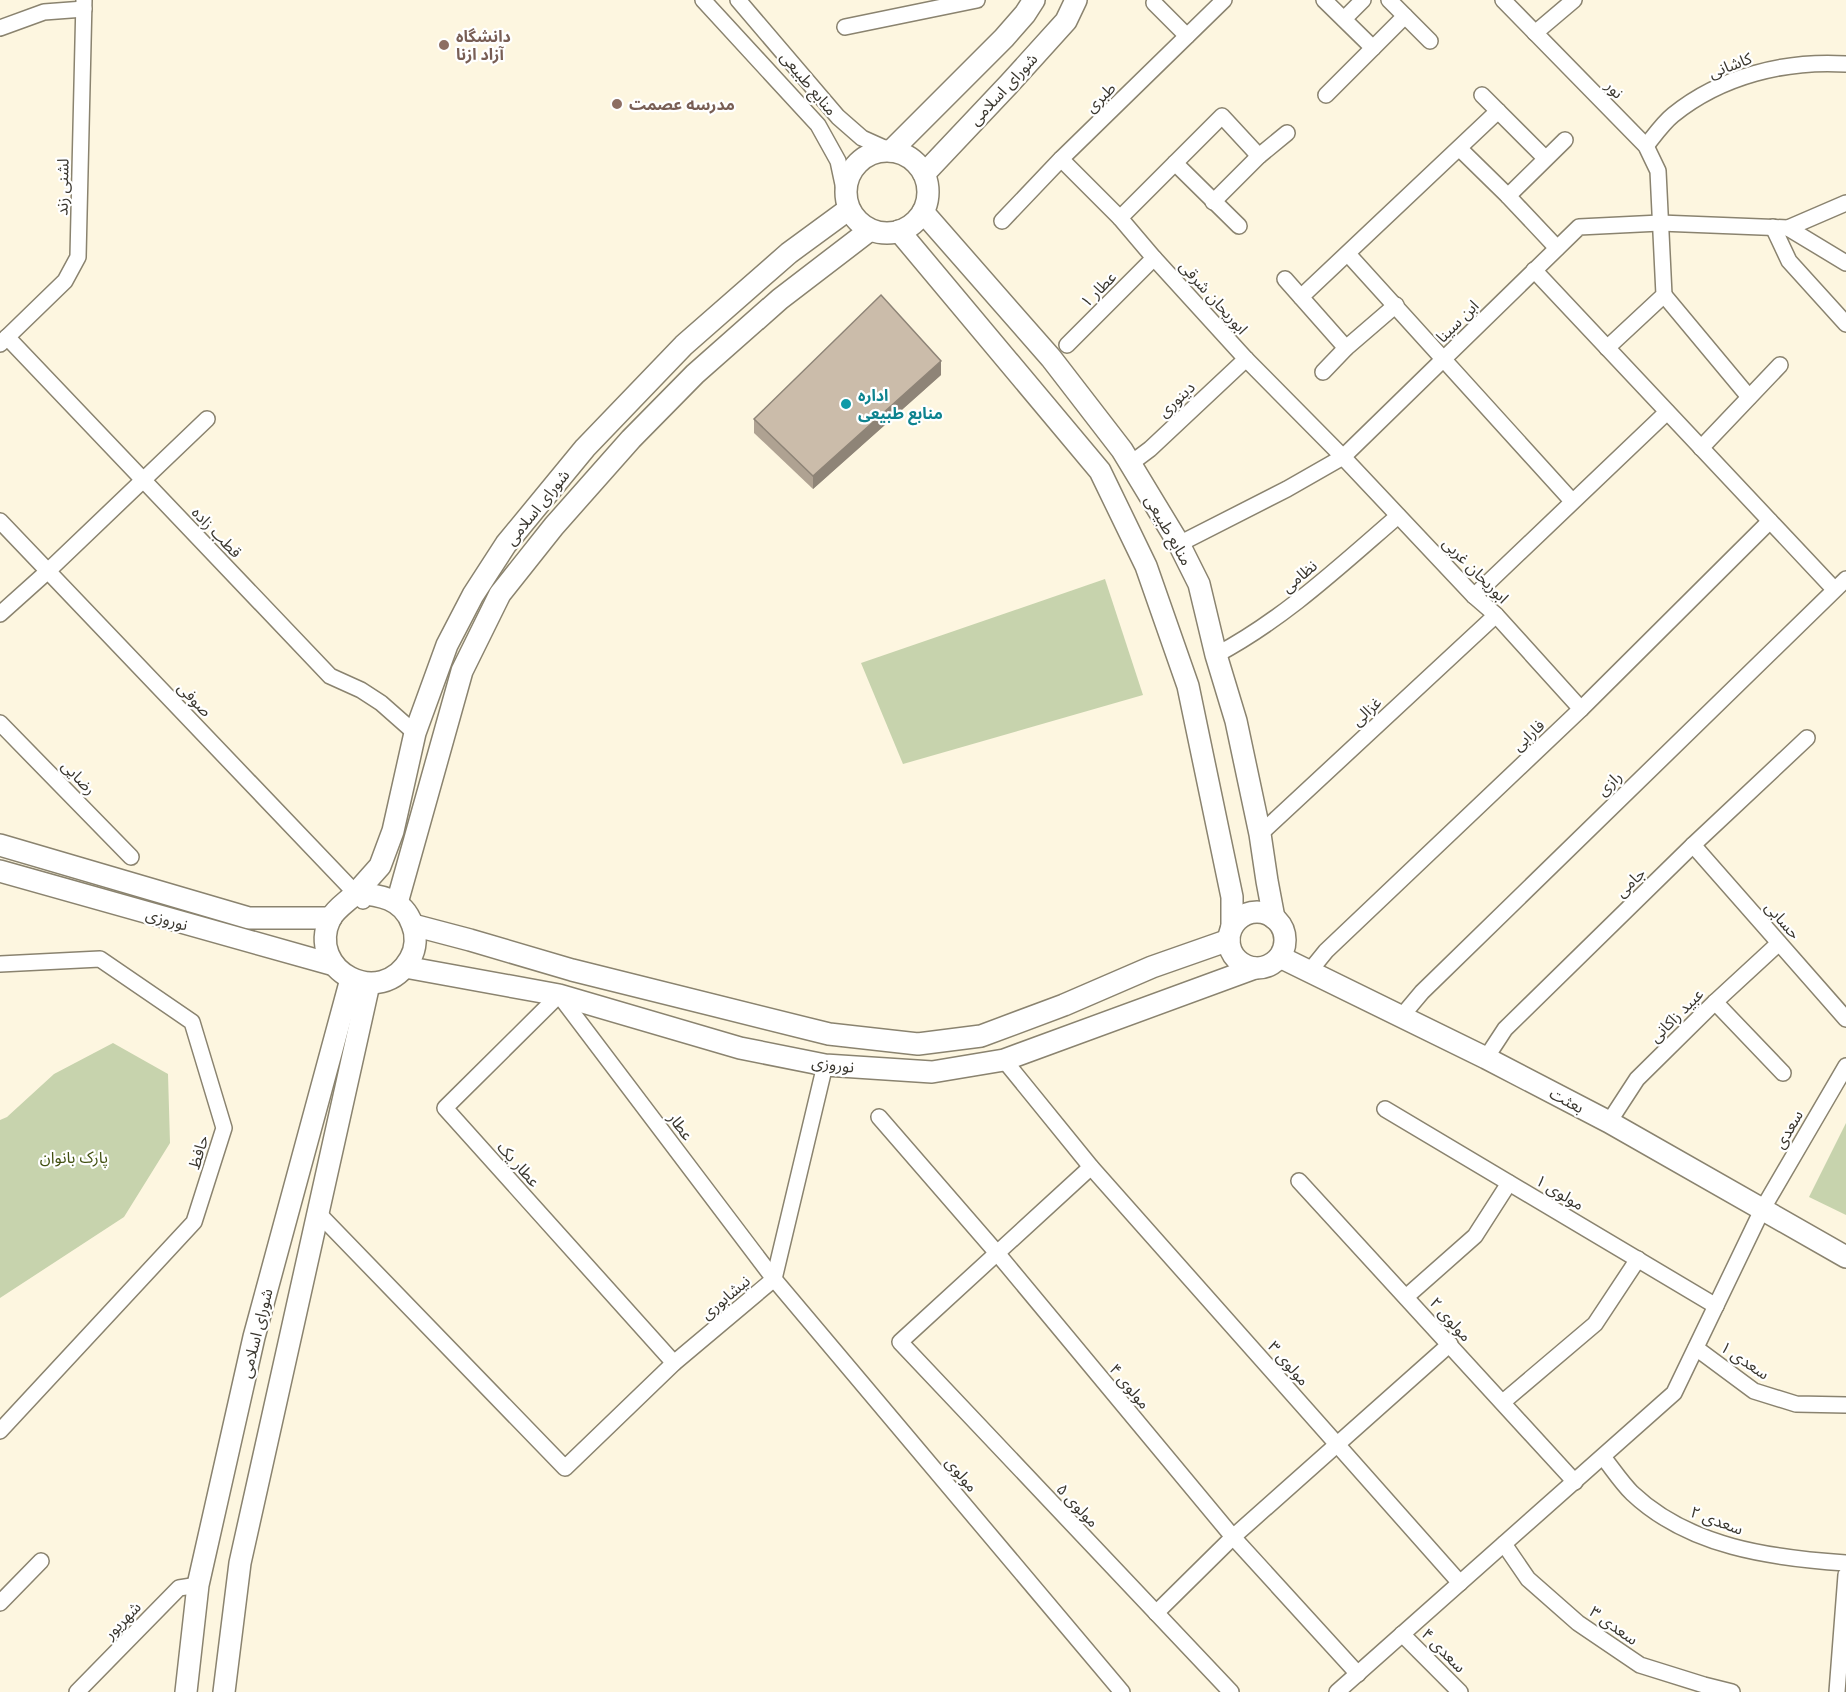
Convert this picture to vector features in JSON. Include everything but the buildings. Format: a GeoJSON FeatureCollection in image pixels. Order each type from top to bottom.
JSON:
{"type":"FeatureCollection","features":[{"type":"Feature","properties":{"kind":"street","name":"منابع طبیعی"},"geometry":{"type":"LineString","coordinates":[[703,0],[818,125],[838,161],[847,202]]}},
{"type":"Feature","properties":{"kind":"street","name":"منابع طبیعی"},"geometry":{"type":"LineString","coordinates":[[738,0],[838,117],[862,138],[891,151]]}},
{"type":"Feature","properties":{"kind":"street"},"geometry":{"type":"LineString","coordinates":[[845,27],[977,0]]}},
{"type":"Feature","properties":{"kind":"street","name":"شورای اسلامی"},"geometry":{"type":"LineString","coordinates":[[891,151],[1004,38],[1034,0]]}},
{"type":"Feature","properties":{"kind":"street","name":"شورای اسلامی"},"geometry":{"type":"LineString","coordinates":[[924,174],[1066,21],[1076,0]]}},
{"type":"Feature","properties":{"kind":"street","name":"طبری"},"geometry":{"type":"LineString","coordinates":[[1002,221],[1061,159],[1224,0]]}},
{"type":"Feature","properties":{"kind":"street"},"geometry":{"type":"LineString","coordinates":[[1324,0],[1373,48]]}},
{"type":"Feature","properties":{"kind":"street"},"geometry":{"type":"LineString","coordinates":[[1344,19],[1363,0]]}},
{"type":"Feature","properties":{"kind":"street"},"geometry":{"type":"LineString","coordinates":[[1389,0],[1430,41]]}},
{"type":"Feature","properties":{"kind":"street","name":"نور"},"geometry":{"type":"LineString","coordinates":[[1503,0],[1646,146],[1658,171],[1664,295]]}},
{"type":"Feature","properties":{"kind":"street"},"geometry":{"type":"LineString","coordinates":[[1536,33],[1574,0]]}},
{"type":"Feature","properties":{"kind":"street"},"geometry":{"type":"LineString","coordinates":[[1154,3],[1187,36]]}},
{"type":"Feature","properties":{"kind":"street"},"geometry":{"type":"LineString","coordinates":[[0,28],[44,12],[84,5]]}},
{"type":"Feature","properties":{"kind":"street","name":"لشنی زند"},"geometry":{"type":"LineString","coordinates":[[3,341],[65,281],[78,257],[84,5]]}},
{"type":"Feature","properties":{"kind":"street"},"geometry":{"type":"LineString","coordinates":[[1326,95],[1405,16]]}},
{"type":"Feature","properties":{"kind":"street","name":"کاشانی"},"geometry":{"type":"LineString","coordinates":[[1646,146],[1672,115],[1735,79],[1775,68],[1819,62],[1846,64]]}},
{"type":"Feature","properties":{"kind":"street"},"geometry":{"type":"LineString","coordinates":[[1482,95],[1545,158]]}},
{"type":"Feature","properties":{"kind":"street"},"geometry":{"type":"LineString","coordinates":[[1301,297],[1498,111]]}},
{"type":"Feature","properties":{"kind":"street"},"geometry":{"type":"LineString","coordinates":[[1120,218],[1222,116],[1259,156]]}},
{"type":"Feature","properties":{"kind":"street"},"geometry":{"type":"LineString","coordinates":[[1213,202],[1259,156],[1287,133]]}},
{"type":"Feature","properties":{"kind":"street"},"geometry":{"type":"LineString","coordinates":[[1508,196],[1565,140]]}},
{"type":"Feature","properties":{"kind":"street"},"geometry":{"type":"LineString","coordinates":[[1460,149],[1557,248]]}},
{"type":"Feature","properties":{"kind":"street"},"geometry":{"type":"LineString","coordinates":[[891,151],[904,154],[916,163],[924,174],[928,186],[927,200],[923,212],[909,227],[890,233],[870,230],[854,218],[847,202],[847,180],[853,168],[864,158],[877,152],[891,151]]}},
{"type":"Feature","properties":{"kind":"street","name":"ابوریحان شرقی"},"geometry":{"type":"LineString","coordinates":[[1061,159],[1120,218],[1246,359],[1343,457]]}},
{"type":"Feature","properties":{"kind":"street"},"geometry":{"type":"LineString","coordinates":[[1175,163],[1239,226]]}},
{"type":"Feature","properties":{"kind":"street","name":"شورای اسلامی"},"geometry":{"type":"LineString","coordinates":[[359,897],[380,866],[387,849],[415,733],[447,645],[473,595],[506,544],[585,448],[684,345],[847,202]]}},
{"type":"Feature","properties":{"kind":"street"},"geometry":{"type":"LineString","coordinates":[[1781,228],[1846,203]]}},
{"type":"Feature","properties":{"kind":"street","name":"منابع طبیعی"},"geometry":{"type":"LineString","coordinates":[[923,212],[1051,358],[1122,450],[1179,544],[1199,584],[1216,655],[1236,721],[1260,834],[1274,918]]}},
{"type":"Feature","properties":{"kind":"street","name":"ابن سینا"},"geometry":{"type":"LineString","coordinates":[[1179,544],[1287,489],[1343,457],[1579,227],[1660,223],[1781,228]]}},
{"type":"Feature","properties":{"kind":"street"},"geometry":{"type":"LineString","coordinates":[[1781,228],[1846,263]]}},
{"type":"Feature","properties":{"kind":"street"},"geometry":{"type":"LineString","coordinates":[[1781,228],[1789,261],[1846,324]]}},
{"type":"Feature","properties":{"kind":"street","name":"شورای اسلامی"},"geometry":{"type":"LineString","coordinates":[[397,903],[462,671],[500,594],[554,526],[600,474],[695,374],[780,299],[870,230]]}},
{"type":"Feature","properties":{"kind":"street","name":"منابع طبیعی"},"geometry":{"type":"LineString","coordinates":[[900,231],[1100,471],[1146,566],[1188,686],[1232,897],[1231,933]]}},
{"type":"Feature","properties":{"kind":"street"},"geometry":{"type":"LineString","coordinates":[[1348,254],[1572,501]]}},
{"type":"Feature","properties":{"kind":"street","name":"عطار ۱"},"geometry":{"type":"LineString","coordinates":[[1067,345],[1154,258]]}},
{"type":"Feature","properties":{"kind":"street"},"geometry":{"type":"LineString","coordinates":[[1534,270],[1834,589]]}},
{"type":"Feature","properties":{"kind":"street"},"geometry":{"type":"LineString","coordinates":[[1285,279],[1346,348]]}},
{"type":"Feature","properties":{"kind":"street"},"geometry":{"type":"LineString","coordinates":[[1607,348],[1664,295],[1749,397]]}},
{"type":"Feature","properties":{"kind":"street"},"geometry":{"type":"LineString","coordinates":[[1323,372],[1346,348],[1396,305]]}},
{"type":"Feature","properties":{"kind":"street","name":"قطب زاده"},"geometry":{"type":"LineString","coordinates":[[3,341],[143,481],[330,676],[361,690],[415,733]]}},
{"type":"Feature","properties":{"kind":"street","name":"دینوری"},"geometry":{"type":"LineString","coordinates":[[1130,465],[1246,359]]}},
{"type":"Feature","properties":{"kind":"street"},"geometry":{"type":"LineString","coordinates":[[1701,448],[1780,364]]}},
{"type":"Feature","properties":{"kind":"street"},"geometry":{"type":"LineString","coordinates":[[1474,596],[1667,412]]}},
{"type":"Feature","properties":{"kind":"street"},"geometry":{"type":"LineString","coordinates":[[0,614],[207,419]]}},
{"type":"Feature","properties":{"kind":"street","name":"ابوریحان غربی"},"geometry":{"type":"LineString","coordinates":[[1343,457],[1474,596],[1496,615],[1581,709]]}},
{"type":"Feature","properties":{"kind":"street","name":"نظامی"},"geometry":{"type":"LineString","coordinates":[[1216,655],[1245,640],[1299,601],[1398,516]]}},
{"type":"Feature","properties":{"kind":"street","name":"صوفی"},"geometry":{"type":"LineString","coordinates":[[0,521],[359,897]]}},
{"type":"Feature","properties":{"kind":"street","name":"فارابی"},"geometry":{"type":"LineString","coordinates":[[1309,972],[1326,951],[1581,709],[1770,521]]}},
{"type":"Feature","properties":{"kind":"street","name":"رازی"},"geometry":{"type":"LineString","coordinates":[[1401,1017],[1422,992],[1846,579]]}},
{"type":"Feature","properties":{"kind":"street","name":"غزالی"},"geometry":{"type":"LineString","coordinates":[[1260,834],[1496,615]]}},
{"type":"Feature","properties":{"kind":"street","name":"رضایی"},"geometry":{"type":"LineString","coordinates":[[0,723],[131,857]]}},
{"type":"Feature","properties":{"kind":"street","name":"جامی"},"geometry":{"type":"LineString","coordinates":[[1486,1058],[1504,1029],[1807,738]]}},
{"type":"Feature","properties":{"kind":"street","name":"نوروزی"},"geometry":{"type":"LineString","coordinates":[[0,845],[249,918],[331,918]]}},
{"type":"Feature","properties":{"kind":"street","name":"حسابی"},"geometry":{"type":"LineString","coordinates":[[1693,845],[1846,1019]]}},
{"type":"Feature","properties":{"kind":"street","name":"نوروزی"},"geometry":{"type":"LineString","coordinates":[[0,871],[334,965]]}},
{"type":"Feature","properties":{"kind":"street"},"geometry":{"type":"LineString","coordinates":[[359,897],[386,897],[397,903],[407,913],[413,925],[415,940],[413,954],[405,967],[395,976],[383,982],[360,981],[334,965],[328,954],[326,942],[331,918],[338,908],[359,897]]}},
{"type":"Feature","properties":{"kind":"street"},"geometry":{"type":"LineString","coordinates":[[1251,912],[1263,912],[1274,918],[1282,926],[1285,936],[1285,947],[1280,957],[1264,968],[1241,964],[1232,953],[1231,933],[1240,917],[1251,912]]}},
{"type":"Feature","properties":{"kind":"street","name":"نوروزی"},"geometry":{"type":"LineString","coordinates":[[413,925],[572,970],[829,1034],[918,1044],[981,1036],[1064,1005],[1231,933]]}},
{"type":"Feature","properties":{"kind":"street","name":"عبید زاکانی"},"geometry":{"type":"LineString","coordinates":[[1609,1122],[1637,1079],[1779,943]]}},
{"type":"Feature","properties":{"kind":"street","name":"بعثت"},"geometry":{"type":"LineString","coordinates":[[1280,957],[1486,1058],[1609,1122],[1846,1257]]}},
{"type":"Feature","properties":{"kind":"street","name":"حافظ"},"geometry":{"type":"LineString","coordinates":[[0,964],[100,959],[192,1022],[224,1128],[194,1222],[0,1431]]}},
{"type":"Feature","properties":{"kind":"street","name":"نوروزی"},"geometry":{"type":"LineString","coordinates":[[405,967],[560,995],[740,1047],[825,1065],[932,1072],[1004,1060],[1254,968]]}},
{"type":"Feature","properties":{"kind":"street","name":"شورای اسلامی"},"geometry":{"type":"LineString","coordinates":[[224,1692],[240,1563],[319,1214],[360,981]]}},
{"type":"Feature","properties":{"kind":"street","name":"شورای اسلامی"},"geometry":{"type":"LineString","coordinates":[[186,1692],[198,1585],[254,1337],[360,981]]}},
{"type":"Feature","properties":{"kind":"street","name":"عطار"},"geometry":{"type":"LineString","coordinates":[[560,995],[774,1279]]}},
{"type":"Feature","properties":{"kind":"street","name":"عطار یک"},"geometry":{"type":"LineString","coordinates":[[560,995],[445,1108],[674,1363]]}},
{"type":"Feature","properties":{"kind":"street"},"geometry":{"type":"LineString","coordinates":[[1715,1002],[1783,1073]]}},
{"type":"Feature","properties":{"kind":"street","name":"مولوی ۳"},"geometry":{"type":"LineString","coordinates":[[1004,1060],[1091,1167],[1460,1583]]}},
{"type":"Feature","properties":{"kind":"street","name":"نیشابوری"},"geometry":{"type":"LineString","coordinates":[[319,1214],[565,1467],[674,1363],[774,1279],[825,1065]]}},
{"type":"Feature","properties":{"kind":"street","name":"سعدی"},"geometry":{"type":"LineString","coordinates":[[1337,1692],[1674,1394],[1762,1210],[1846,1066]]}},
{"type":"Feature","properties":{"kind":"street","name":"مولوی ۱"},"geometry":{"type":"LineString","coordinates":[[1385,1109],[1716,1306]]}},
{"type":"Feature","properties":{"kind":"street","name":"مولوی ۴"},"geometry":{"type":"LineString","coordinates":[[879,1117],[997,1253],[1233,1538],[1358,1674]]}},
{"type":"Feature","properties":{"kind":"street"},"geometry":{"type":"LineString","coordinates":[[997,1253],[1091,1167]]}},
{"type":"Feature","properties":{"kind":"street","name":"مولوی ۲"},"geometry":{"type":"LineString","coordinates":[[1299,1181],[1575,1482]]}},
{"type":"Feature","properties":{"kind":"street"},"geometry":{"type":"LineString","coordinates":[[1406,1297],[1475,1236],[1509,1183]]}},
{"type":"Feature","properties":{"kind":"street","name":"مولوی ۵"},"geometry":{"type":"LineString","coordinates":[[997,1253],[900,1342],[1231,1692]]}},
{"type":"Feature","properties":{"kind":"street"},"geometry":{"type":"LineString","coordinates":[[1503,1402],[1595,1324],[1638,1259]]}},
{"type":"Feature","properties":{"kind":"street","name":"مولوی"},"geometry":{"type":"LineString","coordinates":[[774,1279],[1122,1692]]}},
{"type":"Feature","properties":{"kind":"street"},"geometry":{"type":"LineString","coordinates":[[1156,1613],[1233,1538],[1450,1344]]}},
{"type":"Feature","properties":{"kind":"street","name":"سعدی ۱"},"geometry":{"type":"LineString","coordinates":[[1696,1348],[1754,1391],[1796,1404],[1846,1405]]}},
{"type":"Feature","properties":{"kind":"street","name":"سعدی ۲"},"geometry":{"type":"LineString","coordinates":[[1603,1456],[1631,1492],[1667,1520],[1714,1542],[1788,1559],[1846,1563]]}},
{"type":"Feature","properties":{"kind":"street","name":"سعدی ۳"},"geometry":{"type":"LineString","coordinates":[[1504,1544],[1528,1579],[1578,1623],[1640,1665],[1732,1692]]}},
{"type":"Feature","properties":{"kind":"street"},"geometry":{"type":"LineString","coordinates":[[0,1603],[41,1561]]}},
{"type":"Feature","properties":{"kind":"street"},"geometry":{"type":"LineString","coordinates":[[1837,1692],[1846,1575]]}},
{"type":"Feature","properties":{"kind":"street","name":"شهریور"},"geometry":{"type":"LineString","coordinates":[[77,1692],[179,1588],[198,1585]]}},
{"type":"Feature","properties":{"kind":"street","name":"سعدی ۴"},"geometry":{"type":"LineString","coordinates":[[1402,1634],[1460,1692]]}},
{"type":"Feature","properties":{"kind":"green space"},"geometry":{"type":"Polygon","coordinates":[[[1105,579],[1143,695],[903,764],[861,663],[1105,579]]]}},
{"type":"Feature","properties":{"kind":"green space","name":"پارک بانوان"},"geometry":{"type":"Polygon","coordinates":[[[113,1043],[168,1074],[170,1143],[124,1217],[0,1298],[0,1120],[7,1117],[54,1074],[113,1043]]]}},
{"type":"Feature","properties":{"kind":"green space"},"geometry":{"type":"Polygon","coordinates":[[[1846,1123],[1846,1215],[1809,1197],[1846,1123]]]}},
{"type":"Feature","properties":{"kind":"place","name":"دانشگاه آزاد ازنا"},"geometry":{"type":"Point","coordinates":[444,45]}},
{"type":"Feature","properties":{"kind":"place","name":"مدرسه عصمت"},"geometry":{"type":"Point","coordinates":[617,104]}},
{"type":"Feature","properties":{"kind":"place","name":"اداره منابع طبیعی"},"geometry":{"type":"Point","coordinates":[846,404]}}]}
